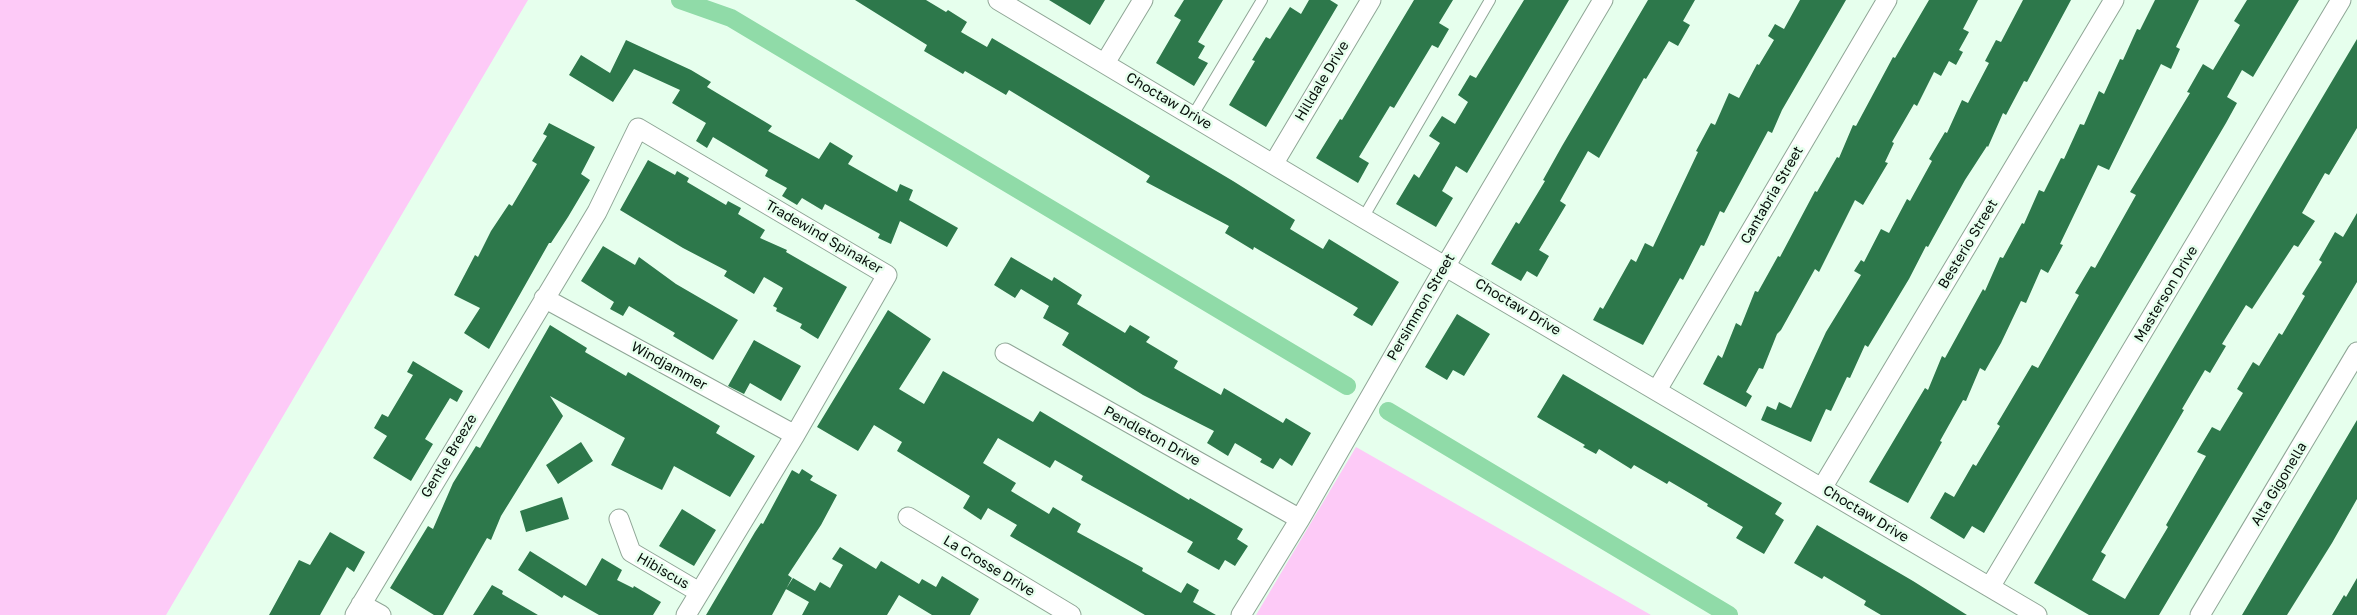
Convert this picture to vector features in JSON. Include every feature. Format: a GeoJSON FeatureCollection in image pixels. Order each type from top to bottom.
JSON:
{"type":"FeatureCollection","features":[{"type":"Feature","properties":{"kind":"street","name":"Choctaw Drive"},"geometry":{"type":"LineString","coordinates":[[998,0],[1022,6],[1105,63],[1363,218],[1446,265],[2037,615]]}},
{"type":"Feature","properties":{"kind":"street"},"geometry":{"type":"LineString","coordinates":[[1105,63],[1143,0]]}},
{"type":"Feature","properties":{"kind":"street","name":"Hilldale Drive"},"geometry":{"type":"LineString","coordinates":[[1274,163],[1371,0]]}},
{"type":"Feature","properties":{"kind":"street","name":"Persimmon Street"},"geometry":{"type":"LineString","coordinates":[[1241,615],[1300,520],[1446,265],[1603,0]]}},
{"type":"Feature","properties":{"kind":"street","name":"Cantabria Street"},"geometry":{"type":"LineString","coordinates":[[1657,390],[1887,0]]}},
{"type":"Feature","properties":{"kind":"street","name":"Besterio Street"},"geometry":{"type":"LineString","coordinates":[[1822,488],[2114,0]]}},
{"type":"Feature","properties":{"kind":"street","name":"Masterson Drive"},"geometry":{"type":"LineString","coordinates":[[1990,587],[2341,0]]}},
{"type":"Feature","properties":{"kind":"street","name":"Tradewind Spinaker"},"geometry":{"type":"LineString","coordinates":[[544,298],[597,212],[638,128],[887,275],[795,435],[686,615]]}},
{"type":"Feature","properties":{"kind":"street","name":"Windjammer"},"geometry":{"type":"LineString","coordinates":[[544,298],[795,435]]}},
{"type":"Feature","properties":{"kind":"street","name":"Gentle Breeze"},"geometry":{"type":"LineString","coordinates":[[358,610],[544,298]]}},
{"type":"Feature","properties":{"kind":"street","name":"Alta Gigonella"},"geometry":{"type":"LineString","coordinates":[[2200,615],[2357,352]]}},
{"type":"Feature","properties":{"kind":"street","name":"Pendleton Drive"},"geometry":{"type":"LineString","coordinates":[[1005,353],[1300,520]]}},
{"type":"Feature","properties":{"kind":"street","name":"La Crosse Drive"},"geometry":{"type":"LineString","coordinates":[[908,518],[1071,615]]}},
{"type":"Feature","properties":{"kind":"street","name":"Hibiscus"},"geometry":{"type":"LineString","coordinates":[[619,519],[632,552],[700,592]]}},
{"type":"Feature","properties":{"kind":"street"},"geometry":{"type":"LineString","coordinates":[[358,610],[381,615]]}},
{"type":"Feature","properties":{"kind":"lane"},"geometry":{"type":"LineString","coordinates":[[1193,115],[1262,0]]}},
{"type":"Feature","properties":{"kind":"lane"},"geometry":{"type":"LineString","coordinates":[[1363,218],[1490,0]]}},
{"type":"Feature","properties":{"kind":"shaded area"},"geometry":{"type":"Polygon","coordinates":[[[0,0],[528,0],[166,615],[0,615],[0,0]]]}},
{"type":"Feature","properties":{"kind":"shaded area"},"geometry":{"type":"Polygon","coordinates":[[[1356,447],[1651,615],[1256,615],[1356,447]]]}},
{"type":"Feature","properties":{"kind":"building"},"geometry":{"type":"Polygon","coordinates":[[[855,0],[926,0],[946,12],[948,10],[967,22],[961,32],[987,47],[992,38],[1233,181],[1295,220],[1290,229],[1323,249],[1329,239],[1399,282],[1372,326],[1353,315],[1358,308],[1254,247],[1253,250],[1225,233],[1229,226],[1146,182],[1150,176],[1009,90],[1006,95],[965,71],[963,74],[924,51],[927,45],[855,0]]]}},
{"type":"Feature","properties":{"kind":"building"},"geometry":{"type":"Polygon","coordinates":[[[1049,0],[1105,0],[1090,25],[1049,0]]]}},
{"type":"Feature","properties":{"kind":"building"},"geometry":{"type":"Polygon","coordinates":[[[1184,0],[1223,0],[1198,42],[1205,46],[1198,58],[1208,63],[1194,86],[1156,63],[1181,20],[1174,16],[1184,0]]]}},
{"type":"Feature","properties":{"kind":"building"},"geometry":{"type":"Polygon","coordinates":[[[1309,0],[1330,0],[1338,5],[1266,127],[1229,105],[1255,61],[1252,60],[1266,37],[1270,39],[1290,7],[1301,14],[1309,0]]]}},
{"type":"Feature","properties":{"kind":"building"},"geometry":{"type":"Polygon","coordinates":[[[1414,0],[1453,0],[1439,23],[1449,29],[1438,48],[1432,45],[1394,108],[1390,106],[1359,157],[1369,163],[1358,183],[1316,158],[1340,119],[1342,120],[1414,0]]]}},
{"type":"Feature","properties":{"kind":"building"},"geometry":{"type":"Polygon","coordinates":[[[1524,0],[1569,0],[1467,173],[1456,166],[1442,191],[1453,198],[1436,227],[1396,204],[1414,174],[1419,178],[1440,143],[1429,136],[1442,116],[1455,124],[1468,102],[1458,95],[1470,75],[1476,78],[1524,0]]]}},
{"type":"Feature","properties":{"kind":"building"},"geometry":{"type":"Polygon","coordinates":[[[1648,0],[1695,0],[1683,21],[1690,25],[1678,46],[1669,41],[1646,79],[1644,78],[1599,158],[1588,151],[1560,201],[1566,205],[1539,250],[1549,256],[1537,277],[1527,271],[1521,281],[1491,264],[1516,222],[1519,224],[1545,181],[1543,180],[1562,146],[1648,0]]]}},
{"type":"Feature","properties":{"kind":"building"},"geometry":{"type":"Polygon","coordinates":[[[1800,0],[1846,0],[1782,110],[1772,133],[1768,131],[1724,213],[1720,211],[1704,246],[1701,245],[1683,280],[1680,278],[1643,345],[1593,320],[1600,307],[1603,309],[1631,259],[1636,262],[1645,243],[1653,247],[1698,152],[1696,151],[1711,123],[1715,125],[1729,93],[1739,98],[1757,64],[1759,65],[1774,40],[1768,36],[1775,24],[1784,29],[1800,0]]]}},
{"type":"Feature","properties":{"kind":"building"},"geometry":{"type":"Polygon","coordinates":[[[1929,0],[1978,0],[1963,29],[1969,32],[1959,50],[1963,52],[1956,65],[1949,61],[1941,76],[1934,72],[1917,106],[1914,104],[1892,142],[1894,143],[1885,162],[1888,163],[1863,205],[1855,200],[1819,272],[1815,269],[1777,334],[1763,369],[1759,368],[1746,392],[1752,396],[1746,407],[1703,384],[1718,355],[1722,358],[1736,323],[1741,326],[1755,291],[1758,292],[1778,256],[1780,257],[1815,191],[1817,192],[1837,157],[1839,158],[1853,125],[1856,126],[1893,57],[1895,58],[1929,0]]]}},
{"type":"Feature","properties":{"kind":"building"},"geometry":{"type":"Polygon","coordinates":[[[2023,0],[2071,0],[2027,82],[2024,81],[2006,115],[2003,113],[1988,147],[1965,180],[1928,247],[1926,246],[1909,279],[1868,347],[1865,345],[1850,378],[1847,377],[1831,411],[1826,409],[1811,442],[1761,420],[1767,406],[1776,410],[1779,402],[1791,408],[1826,332],[1861,275],[1854,271],[1861,260],[1864,262],[1881,229],[1889,233],[1907,199],[1910,201],[1932,161],[1929,159],[1945,132],[1947,133],[1962,100],[1968,103],[1989,63],[1985,61],[1996,40],[2001,42],[2023,0]]]}},
{"type":"Feature","properties":{"kind":"building"},"geometry":{"type":"Polygon","coordinates":[[[2155,0],[2199,0],[2176,47],[2180,49],[2171,69],[2161,64],[2109,170],[2098,165],[2060,244],[2063,245],[2048,273],[2041,269],[2026,303],[2021,301],[1985,371],[1980,368],[1966,401],[1963,400],[1908,503],[1869,482],[1925,388],[1928,390],[1942,356],[1945,358],[1983,289],[1985,291],[2000,257],[2003,258],[2022,223],[2024,224],[2039,190],[2044,192],[2061,158],[2064,159],[2080,124],[2084,125],[2099,91],[2104,94],[2120,59],[2123,60],[2137,29],[2140,30],[2155,0]]]}},
{"type":"Feature","properties":{"kind":"building"},"geometry":{"type":"Polygon","coordinates":[[[2247,0],[2299,0],[2253,77],[2242,70],[2227,97],[2237,103],[2226,123],[1984,533],[1972,526],[1964,539],[1930,518],[1945,492],[1954,497],[1973,464],[1976,466],[2000,426],[1997,424],[2032,365],[2038,368],[2079,295],[2075,293],[2091,266],[2095,268],[2136,195],[2130,192],[2190,93],[2187,92],[2203,64],[2213,70],[2240,25],[2234,21],[2247,0]]]}},
{"type":"Feature","properties":{"kind":"building"},"geometry":{"type":"Polygon","coordinates":[[[2357,39],[2357,128],[2329,175],[2325,173],[2302,213],[2315,221],[2298,247],[2294,245],[2252,309],[2246,305],[2222,344],[2226,346],[2210,373],[2205,370],[2182,409],[2184,410],[2101,552],[2106,555],[2092,580],[2125,599],[2168,527],[2166,525],[2206,456],[2197,452],[2212,427],[2220,431],[2243,393],[2237,389],[2253,362],[2259,366],[2279,333],[2282,335],[2305,296],[2302,294],[2322,262],[2319,260],[2335,232],[2343,237],[2357,213],[2357,282],[2159,615],[2089,615],[2034,583],[2357,39]]]}},
{"type":"Feature","properties":{"kind":"building"},"geometry":{"type":"Polygon","coordinates":[[[626,40],[691,70],[711,82],[707,87],[772,126],[768,131],[819,159],[830,142],[853,156],[848,164],[897,192],[900,184],[913,190],[909,200],[958,228],[947,247],[900,221],[891,244],[878,238],[880,234],[825,204],[822,210],[802,198],[797,205],[782,196],[787,188],[765,176],[768,170],[713,137],[707,148],[696,141],[706,123],[672,103],[680,90],[634,69],[613,102],[569,75],[581,55],[610,73],[626,40]]]}},
{"type":"Feature","properties":{"kind":"building"},"geometry":{"type":"Polygon","coordinates":[[[549,123],[595,147],[581,174],[590,180],[568,217],[551,243],[549,243],[489,349],[464,333],[480,308],[454,295],[475,255],[478,257],[491,231],[509,204],[512,206],[537,164],[532,161],[547,136],[543,134],[549,123]]]}},
{"type":"Feature","properties":{"kind":"building"},"geometry":{"type":"Polygon","coordinates":[[[648,160],[675,175],[677,171],[689,178],[687,182],[726,205],[728,201],[741,208],[738,214],[765,230],[760,238],[787,250],[786,252],[847,287],[818,339],[800,328],[802,324],[776,311],[777,308],[773,306],[783,288],[764,277],[754,294],[724,276],[727,271],[683,248],[620,210],[648,160]]]}},
{"type":"Feature","properties":{"kind":"building"},"geometry":{"type":"Polygon","coordinates":[[[603,246],[635,265],[639,257],[676,284],[738,320],[713,360],[673,336],[675,333],[629,306],[623,316],[610,309],[614,302],[581,281],[603,246]]]}},
{"type":"Feature","properties":{"kind":"building"},"geometry":{"type":"Polygon","coordinates":[[[1011,257],[1052,281],[1054,277],[1082,295],[1077,304],[1125,333],[1130,325],[1150,337],[1146,342],[1178,361],[1174,368],[1221,395],[1224,388],[1283,423],[1286,418],[1311,433],[1292,466],[1280,458],[1273,469],[1260,462],[1262,459],[1235,443],[1228,456],[1207,443],[1214,431],[1143,395],[1062,345],[1069,333],[1043,318],[1049,306],[1021,289],[1015,298],[994,285],[1011,257]]]}},
{"type":"Feature","properties":{"kind":"building"},"geometry":{"type":"Polygon","coordinates":[[[888,310],[931,339],[899,389],[924,404],[943,371],[1033,422],[1040,411],[1189,500],[1190,498],[1243,529],[1237,539],[1248,546],[1235,566],[1225,560],[1219,570],[1187,552],[1193,542],[1081,480],[1083,476],[1055,460],[1050,468],[998,438],[983,463],[1016,483],[1011,491],[1049,514],[1053,507],[1081,524],[1077,532],[1143,568],[1142,571],[1181,593],[1187,583],[1199,590],[1193,602],[1216,615],[1145,615],[1010,536],[1017,525],[988,508],[981,520],[963,508],[970,496],[897,451],[902,442],[874,425],[858,451],[817,427],[888,310]]]}},
{"type":"Feature","properties":{"kind":"building"},"geometry":{"type":"Polygon","coordinates":[[[1457,314],[1490,334],[1464,376],[1453,370],[1447,380],[1425,367],[1457,314]]]}},
{"type":"Feature","properties":{"kind":"building"},"geometry":{"type":"Polygon","coordinates":[[[550,325],[587,348],[585,352],[626,376],[628,372],[720,426],[716,433],[755,456],[730,497],[674,466],[662,490],[611,465],[625,438],[550,396],[563,416],[501,516],[491,540],[487,538],[443,615],[434,615],[390,588],[428,526],[433,529],[453,483],[476,446],[480,448],[550,325]]]}},
{"type":"Feature","properties":{"kind":"building"},"geometry":{"type":"Polygon","coordinates":[[[754,340],[801,366],[781,401],[750,383],[744,394],[728,386],[754,340]]]}},
{"type":"Feature","properties":{"kind":"building"},"geometry":{"type":"Polygon","coordinates":[[[413,361],[463,391],[457,402],[450,398],[425,439],[433,444],[411,481],[373,458],[387,436],[374,428],[382,414],[388,417],[413,375],[407,372],[413,361]]]}},
{"type":"Feature","properties":{"kind":"building"},"geometry":{"type":"Polygon","coordinates":[[[1563,374],[1782,503],[1775,514],[1784,520],[1764,554],[1736,538],[1743,527],[1707,506],[1708,504],[1669,481],[1667,484],[1634,465],[1631,469],[1599,449],[1596,454],[1583,447],[1585,445],[1537,417],[1563,374]]]}},
{"type":"Feature","properties":{"kind":"building"},"geometry":{"type":"Polygon","coordinates":[[[2357,420],[2357,499],[2332,543],[2287,615],[2242,615],[2357,420]]]}},
{"type":"Feature","properties":{"kind":"building"},"geometry":{"type":"Polygon","coordinates":[[[581,442],[593,461],[558,484],[546,465],[581,442]]]}},
{"type":"Feature","properties":{"kind":"building"},"geometry":{"type":"Polygon","coordinates":[[[802,469],[813,476],[810,480],[837,495],[821,525],[788,575],[792,578],[772,615],[706,615],[755,532],[761,523],[763,524],[792,470],[799,474],[802,469]]]}},
{"type":"Feature","properties":{"kind":"building"},"geometry":{"type":"Polygon","coordinates":[[[562,497],[569,519],[526,532],[520,511],[562,497]]]}},
{"type":"Feature","properties":{"kind":"building"},"geometry":{"type":"Polygon","coordinates":[[[682,509],[716,530],[694,566],[659,546],[682,509]]]}},
{"type":"Feature","properties":{"kind":"building"},"geometry":{"type":"Polygon","coordinates":[[[1817,525],[1967,615],[1881,615],[1864,605],[1866,601],[1824,576],[1822,579],[1794,563],[1817,525]]]}},
{"type":"Feature","properties":{"kind":"building"},"geometry":{"type":"Polygon","coordinates":[[[330,532],[365,552],[354,572],[347,567],[320,615],[269,615],[299,560],[310,565],[330,532]]]}},
{"type":"Feature","properties":{"kind":"building"},"geometry":{"type":"Polygon","coordinates":[[[840,547],[876,569],[881,561],[919,584],[922,579],[936,587],[942,576],[979,599],[970,615],[932,615],[899,595],[887,615],[802,615],[809,602],[786,589],[793,578],[815,591],[820,582],[830,588],[843,565],[832,559],[840,547]]]}},
{"type":"Feature","properties":{"kind":"building"},"geometry":{"type":"Polygon","coordinates":[[[530,551],[586,586],[602,558],[622,570],[617,580],[633,588],[634,586],[661,602],[653,615],[599,615],[564,595],[562,598],[518,570],[530,551]]]}},
{"type":"Feature","properties":{"kind":"building"},"geometry":{"type":"Polygon","coordinates":[[[2357,578],[2357,615],[2332,615],[2344,595],[2346,597],[2357,578]]]}},
{"type":"Feature","properties":{"kind":"building"},"geometry":{"type":"Polygon","coordinates":[[[492,585],[503,591],[502,594],[538,615],[473,615],[492,585]]]}},
{"type":"Feature","properties":{"kind":"waterway"},"geometry":{"type":"LineString","coordinates":[[680,0],[731,18],[1347,386]]}},
{"type":"Feature","properties":{"kind":"waterway"},"geometry":{"type":"LineString","coordinates":[[1388,411],[1729,615]]}}]}
